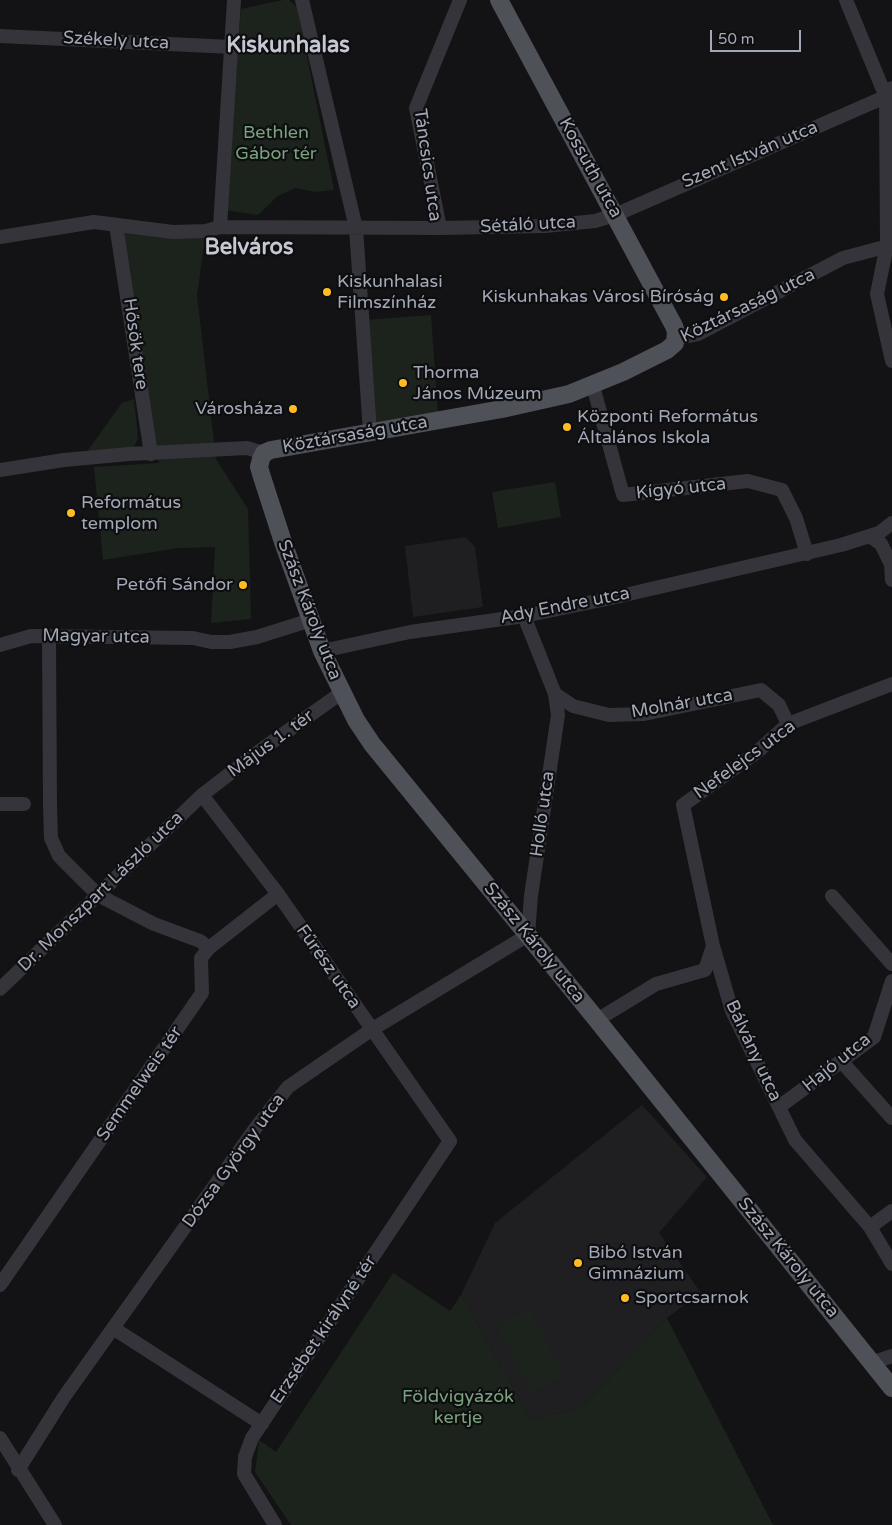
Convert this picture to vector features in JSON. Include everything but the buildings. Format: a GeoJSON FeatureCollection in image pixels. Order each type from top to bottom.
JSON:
{"type":"FeatureCollection","features":[{"type":"Feature","properties":{"kind":"main road","name":"Kossuth utca"},"geometry":{"type":"LineString","coordinates":[[499,0],[674,326],[677,338]]}},
{"type":"Feature","properties":{"kind":"main road","name":"Köztársaság utca"},"geometry":{"type":"LineString","coordinates":[[264,454],[282,447],[502,409],[569,394],[593,386],[667,350],[675,343],[677,338]]}},
{"type":"Feature","properties":{"kind":"main road","name":"Szász Károly utca"},"geometry":{"type":"LineString","coordinates":[[264,454],[259,467],[322,651],[341,693],[372,744],[597,1020],[892,1388]]}},
{"type":"Feature","properties":{"kind":"street"},"geometry":{"type":"LineString","coordinates":[[220,227],[235,0]]}},
{"type":"Feature","properties":{"kind":"street"},"geometry":{"type":"LineString","coordinates":[[302,0],[356,228],[370,432]]}},
{"type":"Feature","properties":{"kind":"street","name":"Táncsics utca"},"geometry":{"type":"LineString","coordinates":[[356,228],[440,228],[416,108],[460,0]]}},
{"type":"Feature","properties":{"kind":"street"},"geometry":{"type":"LineString","coordinates":[[846,0],[888,94],[889,245],[877,294],[892,361]]}},
{"type":"Feature","properties":{"kind":"street","name":"Székely utca"},"geometry":{"type":"LineString","coordinates":[[0,36],[232,46]]}},
{"type":"Feature","properties":{"kind":"street","name":"Szent István utca"},"geometry":{"type":"LineString","coordinates":[[615,215],[888,94]]}},
{"type":"Feature","properties":{"kind":"street","name":"Sétáló utca"},"geometry":{"type":"LineString","coordinates":[[440,228],[545,226],[595,221],[615,215]]}},
{"type":"Feature","properties":{"kind":"street"},"geometry":{"type":"LineString","coordinates":[[0,236],[94,222],[173,232],[206,231],[220,227],[356,228]]}},
{"type":"Feature","properties":{"kind":"street","name":"Hősök tere"},"geometry":{"type":"LineString","coordinates":[[116,225],[151,454]]}},
{"type":"Feature","properties":{"kind":"street","name":"Köztársaság utca"},"geometry":{"type":"LineString","coordinates":[[677,338],[698,334],[843,258],[889,245]]}},
{"type":"Feature","properties":{"kind":"street","name":"Kígyó utca"},"geometry":{"type":"LineString","coordinates":[[593,386],[624,495],[748,481],[782,490],[796,518],[807,554]]}},
{"type":"Feature","properties":{"kind":"street"},"geometry":{"type":"LineString","coordinates":[[0,470],[72,459],[247,448],[264,454]]}},
{"type":"Feature","properties":{"kind":"street"},"geometry":{"type":"LineString","coordinates":[[892,523],[874,534],[892,564],[892,580]]}},
{"type":"Feature","properties":{"kind":"street","name":"Ady Endre utca"},"geometry":{"type":"LineString","coordinates":[[322,651],[410,632],[524,616],[807,554],[874,534]]}},
{"type":"Feature","properties":{"kind":"street"},"geometry":{"type":"LineString","coordinates":[[524,616],[556,694]]}},
{"type":"Feature","properties":{"kind":"street","name":"Magyar utca"},"geometry":{"type":"LineString","coordinates":[[0,645],[31,636],[194,638],[211,642],[237,641],[311,620]]}},
{"type":"Feature","properties":{"kind":"street"},"geometry":{"type":"LineString","coordinates":[[50,636],[51,838],[59,856],[98,895],[154,924],[200,941],[209,948],[278,894]]}},
{"type":"Feature","properties":{"kind":"street","name":"Nefelejcs utca"},"geometry":{"type":"LineString","coordinates":[[683,805],[758,752],[788,724],[892,684]]}},
{"type":"Feature","properties":{"kind":"street","name":"Molnár utca"},"geometry":{"type":"LineString","coordinates":[[556,694],[573,706],[609,715],[644,714],[761,690],[779,705],[788,724]]}},
{"type":"Feature","properties":{"kind":"street","name":"Május 1. tér"},"geometry":{"type":"LineString","coordinates":[[202,795],[341,693]]}},
{"type":"Feature","properties":{"kind":"street","name":"Holló utca"},"geometry":{"type":"LineString","coordinates":[[528,935],[531,896],[558,715],[556,694]]}},
{"type":"Feature","properties":{"kind":"street","name":"Fűrész utca"},"geometry":{"type":"LineString","coordinates":[[202,795],[278,894],[450,1141]]}},
{"type":"Feature","properties":{"kind":"street","name":"Dr. Monszpart László utca"},"geometry":{"type":"LineString","coordinates":[[0,989],[202,795]]}},
{"type":"Feature","properties":{"kind":"street"},"geometry":{"type":"LineString","coordinates":[[0,804],[24,804]]}},
{"type":"Feature","properties":{"kind":"street","name":"Bálvány utca"},"geometry":{"type":"LineString","coordinates":[[683,805],[713,946],[732,1011],[795,1140],[870,1227],[892,1264]]}},
{"type":"Feature","properties":{"kind":"street"},"geometry":{"type":"LineString","coordinates":[[832,896],[892,964]]}},
{"type":"Feature","properties":{"kind":"street","name":"Dózsa György utca"},"geometry":{"type":"LineString","coordinates":[[18,1470],[64,1397],[257,1126],[288,1087],[371,1030],[528,935]]}},
{"type":"Feature","properties":{"kind":"street"},"geometry":{"type":"LineString","coordinates":[[597,1020],[656,984],[705,970],[713,946]]}},
{"type":"Feature","properties":{"kind":"street","name":"Semmelweis tér"},"geometry":{"type":"LineString","coordinates":[[0,1285],[202,993],[201,958],[209,948]]}},
{"type":"Feature","properties":{"kind":"street","name":"Hajó utca"},"geometry":{"type":"LineString","coordinates":[[779,1107],[874,1037],[892,981]]}},
{"type":"Feature","properties":{"kind":"street"},"geometry":{"type":"LineString","coordinates":[[842,1062],[892,1118]]}},
{"type":"Feature","properties":{"kind":"street","name":"Erzsébet királyné tér"},"geometry":{"type":"LineString","coordinates":[[275,1525],[244,1474],[243,1467],[252,1438],[450,1141]]}},
{"type":"Feature","properties":{"kind":"street"},"geometry":{"type":"LineString","coordinates":[[870,1227],[892,1211]]}},
{"type":"Feature","properties":{"kind":"street"},"geometry":{"type":"LineString","coordinates":[[113,1328],[262,1424]]}},
{"type":"Feature","properties":{"kind":"street"},"geometry":{"type":"LineString","coordinates":[[872,1362],[892,1356]]}},
{"type":"Feature","properties":{"kind":"street"},"geometry":{"type":"LineString","coordinates":[[0,1438],[18,1470],[55,1525]]}},
{"type":"Feature","properties":{"kind":"shaded area"},"geometry":{"type":"Polygon","coordinates":[[[466,537],[475,547],[483,607],[413,617],[405,546],[466,537]]]}},
{"type":"Feature","properties":{"kind":"shaded area","name":"Bibó István Gimnázium"},"geometry":{"type":"Polygon","coordinates":[[[642,1105],[707,1177],[659,1233],[701,1293],[667,1318],[582,1407],[531,1420],[461,1295],[495,1223],[642,1105]]]}},
{"type":"Feature","properties":{"kind":"green space","name":"Bethlen Gábor tér"},"geometry":{"type":"Polygon","coordinates":[[[289,0],[297,7],[334,190],[316,192],[295,188],[278,196],[258,215],[224,210],[241,9],[289,0]]]}},
{"type":"Feature","properties":{"kind":"green space"},"geometry":{"type":"Polygon","coordinates":[[[122,231],[205,238],[197,295],[216,459],[248,509],[251,619],[211,623],[215,547],[179,548],[103,560],[94,467],[159,463],[122,231]]]}},
{"type":"Feature","properties":{"kind":"green space"},"geometry":{"type":"Polygon","coordinates":[[[431,315],[438,413],[373,423],[365,320],[431,315]]]}},
{"type":"Feature","properties":{"kind":"green space"},"geometry":{"type":"Polygon","coordinates":[[[134,399],[138,438],[135,445],[130,450],[86,453],[122,403],[134,399]]]}},
{"type":"Feature","properties":{"kind":"green space"},"geometry":{"type":"Polygon","coordinates":[[[555,482],[561,517],[498,528],[492,492],[555,482]]]}},
{"type":"Feature","properties":{"kind":"green space","name":"Földvigyázók kertje"},"geometry":{"type":"Polygon","coordinates":[[[393,1273],[450,1311],[461,1295],[531,1420],[582,1407],[667,1318],[773,1525],[291,1525],[255,1472],[259,1440],[276,1452],[393,1273]]]}},
{"type":"Feature","properties":{"kind":"green space"},"geometry":{"type":"Polygon","coordinates":[[[530,1309],[564,1376],[531,1393],[497,1326],[530,1309]]]}},
{"type":"Feature","properties":{"kind":"place","name":"Kiskunhalasi Filmszínház"},"geometry":{"type":"Point","coordinates":[327,292]}},
{"type":"Feature","properties":{"kind":"place","name":"Kiskunhakas Városi Bíróság"},"geometry":{"type":"Point","coordinates":[724,297]}},
{"type":"Feature","properties":{"kind":"place","name":"Thorma János Múzeum"},"geometry":{"type":"Point","coordinates":[403,383]}},
{"type":"Feature","properties":{"kind":"place","name":"Városháza"},"geometry":{"type":"Point","coordinates":[293,409]}},
{"type":"Feature","properties":{"kind":"place","name":"Központi Református Általános Iskola"},"geometry":{"type":"Point","coordinates":[567,427]}},
{"type":"Feature","properties":{"kind":"place","name":"Református templom"},"geometry":{"type":"Point","coordinates":[71,513]}},
{"type":"Feature","properties":{"kind":"place","name":"Petőfi Sándor"},"geometry":{"type":"Point","coordinates":[243,585]}},
{"type":"Feature","properties":{"kind":"place","name":"Bibó István Gimnázium"},"geometry":{"type":"Point","coordinates":[578,1263]}},
{"type":"Feature","properties":{"kind":"place","name":"Sportcsarnok"},"geometry":{"type":"Point","coordinates":[625,1298]}},
{"type":"Feature","properties":{"kind":"district","name":"Kiskunhalas"},"geometry":{"type":"Point","coordinates":[288,46]}},
{"type":"Feature","properties":{"kind":"district","name":"Belváros"},"geometry":{"type":"Point","coordinates":[249,248]}}]}
